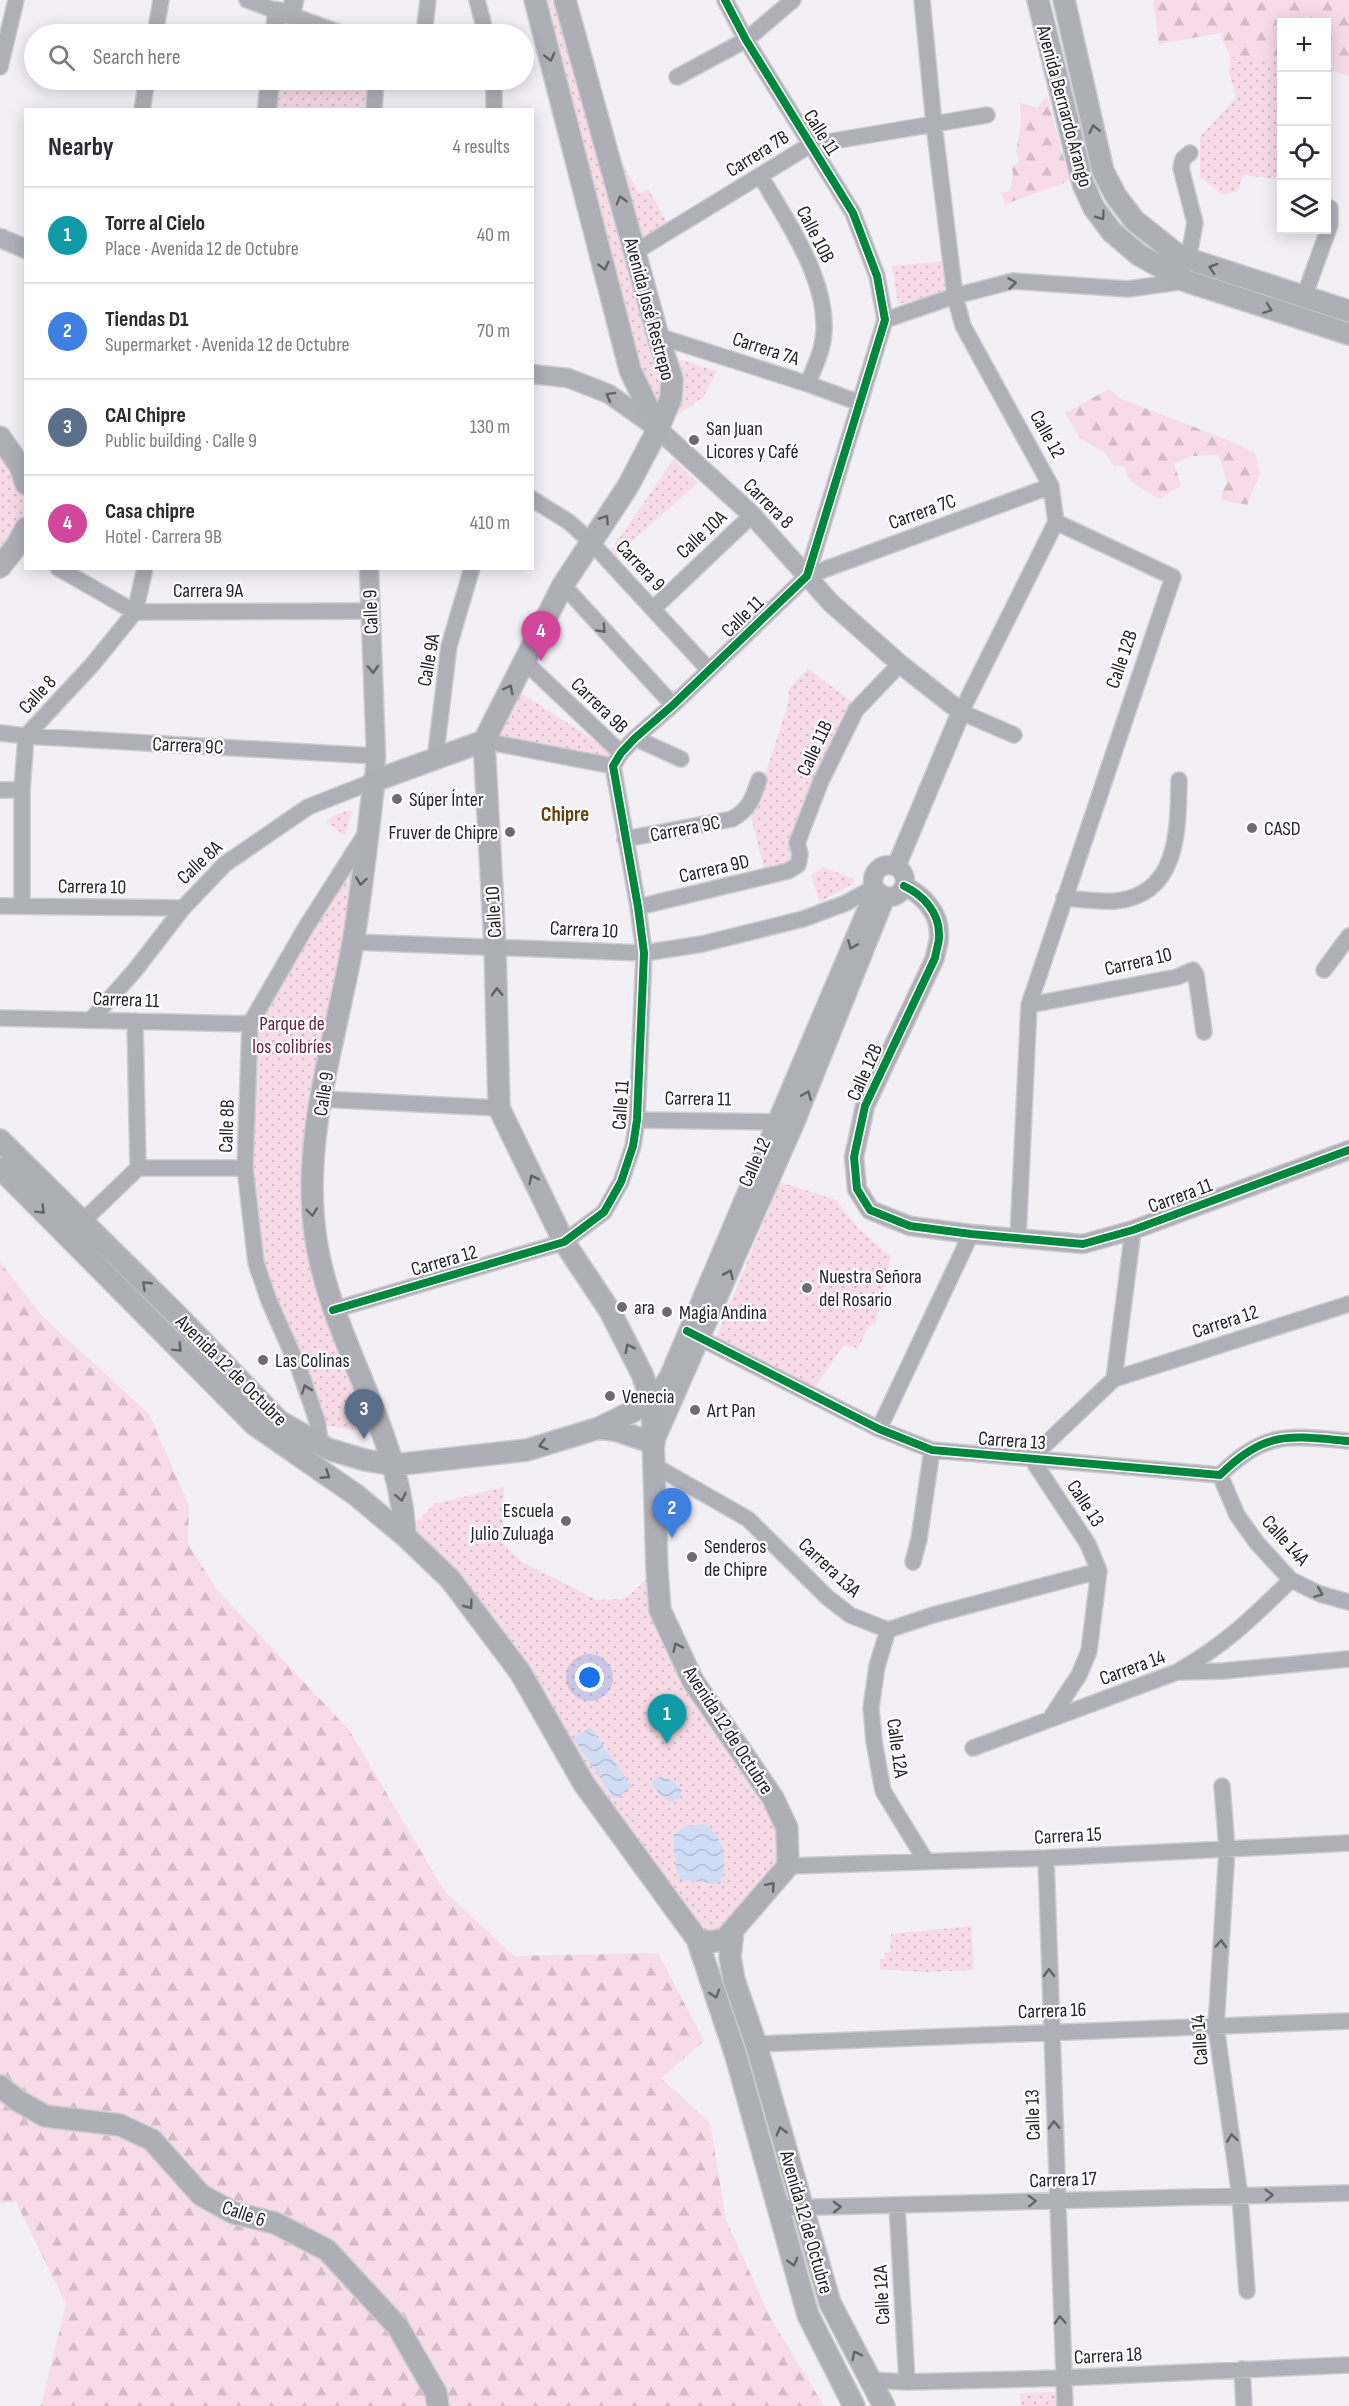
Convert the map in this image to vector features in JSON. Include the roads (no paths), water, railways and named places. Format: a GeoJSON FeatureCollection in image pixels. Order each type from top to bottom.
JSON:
{"type":"FeatureCollection","features":[{"type":"Feature","properties":{"kind":"main road","name":"Avenida José Restrepo"},"geometry":{"type":"LineString","coordinates":[[535,0],[630,370],[658,429]]}},
{"type":"Feature","properties":{"kind":"main road","name":"Avenida José Restrepo"},"geometry":{"type":"LineString","coordinates":[[565,0],[672,379],[671,398],[658,429]]}},
{"type":"Feature","properties":{"kind":"main road","name":"Avenida Bernardo Arango"},"geometry":{"type":"LineString","coordinates":[[1038,0],[1083,184],[1094,208],[1112,232],[1139,255],[1187,270],[1349,334]]}},
{"type":"Feature","properties":{"kind":"main road","name":"Avenida Bernardo Arango"},"geometry":{"type":"LineString","coordinates":[[1064,0],[1103,171],[1116,196],[1134,220],[1187,270],[1304,297],[1349,311]]}},
{"type":"Feature","properties":{"kind":"main road","name":"Calle 10"},"geometry":{"type":"LineString","coordinates":[[652,1402],[642,1374],[610,1311],[564,1242],[499,1108],[495,946],[484,741],[563,585],[628,486],[658,429]]}},
{"type":"Feature","properties":{"kind":"main road"},"geometry":{"type":"LineString","coordinates":[[0,436],[20,466],[24,478]]}},
{"type":"Feature","properties":{"kind":"main road"},"geometry":{"type":"LineString","coordinates":[[0,567],[23,541]]}},
{"type":"Feature","properties":{"kind":"main road"},"geometry":{"type":"LineString","coordinates":[[374,781],[484,741]]}},
{"type":"Feature","properties":{"kind":"main road","name":"Calle 9"},"geometry":{"type":"LineString","coordinates":[[374,781],[353,942],[320,1099],[310,1196],[323,1279],[394,1465],[404,1512],[405,1536]]}},
{"type":"Feature","properties":{"kind":"main road","name":"Avenida 12 de Octubre"},"geometry":{"type":"LineString","coordinates":[[0,1140],[179,1317],[279,1421],[321,1446],[365,1460],[394,1465],[527,1450],[599,1428],[652,1402],[660,1610],[693,1681],[773,1798],[787,1828],[788,1866]]}},
{"type":"Feature","properties":{"kind":"main road","name":"Avenida 12 de Octubre"},"geometry":{"type":"LineString","coordinates":[[0,1168],[255,1425],[357,1495],[450,1579],[520,1672],[584,1784],[697,1939],[736,2056],[808,2315],[854,2406]]}},
{"type":"Feature","properties":{"kind":"main road"},"geometry":{"type":"LineString","coordinates":[[599,1428],[618,1431],[654,1443]]}},
{"type":"Feature","properties":{"kind":"main road"},"geometry":{"type":"LineString","coordinates":[[697,1939],[710,1942],[720,1941],[730,1935],[788,1866]]}},
{"type":"Feature","properties":{"kind":"main road","name":"Avenida 12 de Octubre"},"geometry":{"type":"LineString","coordinates":[[733,1930],[730,1957],[734,1980],[756,2044],[830,2303],[884,2406]]}},
{"type":"Feature","properties":{"kind":"main road","name":"Calle 6"},"geometry":{"type":"LineString","coordinates":[[0,2086],[17,2100],[45,2116],[120,2125],[152,2140],[201,2195],[234,2213],[275,2223],[327,2250],[398,2327],[436,2393],[438,2406]]}},
{"type":"Feature","properties":{"kind":"street"},"geometry":{"type":"LineString","coordinates":[[0,67],[16,0]]}},
{"type":"Feature","properties":{"kind":"street"},"geometry":{"type":"LineString","coordinates":[[157,24],[161,0]]}},
{"type":"Feature","properties":{"kind":"street"},"geometry":{"type":"LineString","coordinates":[[247,0],[288,9],[321,24]]}},
{"type":"Feature","properties":{"kind":"street"},"geometry":{"type":"LineString","coordinates":[[425,24],[428,0]]}},
{"type":"Feature","properties":{"kind":"street"},"geometry":{"type":"LineString","coordinates":[[477,0],[483,24]]}},
{"type":"Feature","properties":{"kind":"street","name":"Calle 11"},"geometry":{"type":"LineString","coordinates":[[564,1242],[604,1212],[621,1182],[633,1146],[637,1120],[644,953],[625,839],[617,760],[635,738],[673,705],[807,576],[885,320],[877,276],[853,213],[746,40],[725,0]]}},
{"type":"Feature","properties":{"kind":"street"},"geometry":{"type":"LineString","coordinates":[[677,77],[746,40],[793,0]]}},
{"type":"Feature","properties":{"kind":"street","name":"Calle 12"},"geometry":{"type":"LineString","coordinates":[[922,0],[934,124],[955,296],[963,326],[1051,486],[1056,522]]}},
{"type":"Feature","properties":{"kind":"street"},"geometry":{"type":"LineString","coordinates":[[280,24],[288,9]]}},
{"type":"Feature","properties":{"kind":"street"},"geometry":{"type":"LineString","coordinates":[[142,108],[145,90]]}},
{"type":"Feature","properties":{"kind":"street"},"geometry":{"type":"LineString","coordinates":[[267,108],[269,90]]}},
{"type":"Feature","properties":{"kind":"street"},"geometry":{"type":"LineString","coordinates":[[374,108],[375,90]]}},
{"type":"Feature","properties":{"kind":"street"},"geometry":{"type":"LineString","coordinates":[[494,90],[494,108]]}},
{"type":"Feature","properties":{"kind":"street","name":"Carrera 7B"},"geometry":{"type":"LineString","coordinates":[[635,252],[810,145],[987,115]]}},
{"type":"Feature","properties":{"kind":"street"},"geometry":{"type":"LineString","coordinates":[[885,320],[955,296],[1013,281],[1128,289],[1187,270],[1195,223],[1181,168],[1183,159],[1190,153]]}},
{"type":"Feature","properties":{"kind":"street","name":"Calle 10B"},"geometry":{"type":"LineString","coordinates":[[761,177],[813,270],[821,300],[822,347],[808,384]]}},
{"type":"Feature","properties":{"kind":"street"},"geometry":{"type":"LineString","coordinates":[[1304,297],[1326,234]]}},
{"type":"Feature","properties":{"kind":"street"},"geometry":{"type":"LineString","coordinates":[[0,238],[24,248]]}},
{"type":"Feature","properties":{"kind":"street","name":"Carrera 7A"},"geometry":{"type":"LineString","coordinates":[[658,336],[860,403]]}},
{"type":"Feature","properties":{"kind":"street","name":"Carrera 8"},"geometry":{"type":"LineString","coordinates":[[534,374],[568,378],[609,394],[658,429],[752,515],[831,603],[900,664],[961,711],[1014,735]]}},
{"type":"Feature","properties":{"kind":"street","name":"Carrera 7C"},"geometry":{"type":"LineString","coordinates":[[807,576],[1051,486]]}},
{"type":"Feature","properties":{"kind":"street","name":"Carrera 9"},"geometry":{"type":"LineString","coordinates":[[534,500],[569,522],[590,541],[709,670]]}},
{"type":"Feature","properties":{"kind":"street","name":"Calle 10A"},"geometry":{"type":"LineString","coordinates":[[653,609],[752,515]]}},
{"type":"Feature","properties":{"kind":"street"},"geometry":{"type":"LineString","coordinates":[[896,867],[961,711],[1056,522]]}},
{"type":"Feature","properties":{"kind":"street","name":"Calle 12B"},"geometry":{"type":"LineString","coordinates":[[904,886],[922,897],[931,908],[940,933],[935,958],[866,1106],[854,1157],[857,1189],[870,1210],[910,1226],[1018,1238],[1029,1005],[1173,577],[1056,522]]}},
{"type":"Feature","properties":{"kind":"street","name":"Carrera 9A"},"geometry":{"type":"LineString","coordinates":[[62,570],[135,612],[370,611]]}},
{"type":"Feature","properties":{"kind":"street","name":"Calle 8"},"geometry":{"type":"LineString","coordinates":[[22,906],[22,790],[26,736],[92,665],[135,612],[145,570]]}},
{"type":"Feature","properties":{"kind":"street","name":"Calle 9"},"geometry":{"type":"LineString","coordinates":[[369,570],[376,756],[374,781]]}},
{"type":"Feature","properties":{"kind":"street","name":"Calle 9A"},"geometry":{"type":"LineString","coordinates":[[435,760],[449,645],[471,570]]}},
{"type":"Feature","properties":{"kind":"street"},"geometry":{"type":"LineString","coordinates":[[563,585],[673,705]]}},
{"type":"Feature","properties":{"kind":"street","name":"Carrera 9B"},"geometry":{"type":"LineString","coordinates":[[524,661],[617,760]]}},
{"type":"Feature","properties":{"kind":"street","name":"Calle 11B"},"geometry":{"type":"LineString","coordinates":[[798,865],[800,854],[797,843],[813,802],[856,710],[900,664]]}},
{"type":"Feature","properties":{"kind":"street","name":"Carrera 9C"},"geometry":{"type":"LineString","coordinates":[[0,733],[376,756]]}},
{"type":"Feature","properties":{"kind":"street","name":"Carrera 9B"},"geometry":{"type":"LineString","coordinates":[[635,738],[681,759]]}},
{"type":"Feature","properties":{"kind":"street"},"geometry":{"type":"LineString","coordinates":[[484,741],[617,760]]}},
{"type":"Feature","properties":{"kind":"street","name":"Carrera 9C"},"geometry":{"type":"LineString","coordinates":[[625,839],[732,819],[742,814],[751,804],[759,780]]}},
{"type":"Feature","properties":{"kind":"street"},"geometry":{"type":"LineString","coordinates":[[1064,898],[1115,901],[1143,893],[1164,875],[1178,831],[1179,780]]}},
{"type":"Feature","properties":{"kind":"street","name":"Calle 8A"},"geometry":{"type":"LineString","coordinates":[[91,1020],[136,969],[183,908],[225,864],[308,807],[374,781]]}},
{"type":"Feature","properties":{"kind":"street"},"geometry":{"type":"LineString","coordinates":[[0,790],[22,790]]}},
{"type":"Feature","properties":{"kind":"street","name":"Calle 8B"},"geometry":{"type":"LineString","coordinates":[[321,1446],[317,1421],[300,1371],[269,1301],[256,1263],[245,1168],[250,1024],[306,927],[368,829]]}},
{"type":"Feature","properties":{"kind":"street","name":"Carrera 9D"},"geometry":{"type":"LineString","coordinates":[[638,907],[788,872],[798,865]]}},
{"type":"Feature","properties":{"kind":"street"},"geometry":{"type":"LineString","coordinates":[[889,865],[896,867],[905,879],[904,886],[894,896],[880,892],[876,873],[881,867],[889,865]]}},
{"type":"Feature","properties":{"kind":"street","name":"Calle 12"},"geometry":{"type":"LineString","coordinates":[[654,1443],[776,1122],[867,909],[880,892]]}},
{"type":"Feature","properties":{"kind":"street","name":"Calle 12"},"geometry":{"type":"LineString","coordinates":[[652,1402],[694,1335],[795,1123],[880,892]]}},
{"type":"Feature","properties":{"kind":"street","name":"Carrera 10"},"geometry":{"type":"LineString","coordinates":[[353,942],[644,953],[702,944],[803,919],[880,892]]}},
{"type":"Feature","properties":{"kind":"street","name":"Carrera 10"},"geometry":{"type":"LineString","coordinates":[[0,906],[183,908]]}},
{"type":"Feature","properties":{"kind":"street"},"geometry":{"type":"LineString","coordinates":[[1324,970],[1349,936]]}},
{"type":"Feature","properties":{"kind":"street","name":"Carrera 10"},"geometry":{"type":"LineString","coordinates":[[1029,1005],[1177,977],[1193,970],[1196,975],[1204,1032]]}},
{"type":"Feature","properties":{"kind":"street","name":"Carrera 11"},"geometry":{"type":"LineString","coordinates":[[0,1018],[250,1024]]}},
{"type":"Feature","properties":{"kind":"street"},"geometry":{"type":"LineString","coordinates":[[135,1021],[138,1167]]}},
{"type":"Feature","properties":{"kind":"street"},"geometry":{"type":"LineString","coordinates":[[320,1099],[499,1108]]}},
{"type":"Feature","properties":{"kind":"street","name":"Carrera 11"},"geometry":{"type":"LineString","coordinates":[[637,1120],[795,1123]]}},
{"type":"Feature","properties":{"kind":"street","name":"Carrera 11"},"geometry":{"type":"LineString","coordinates":[[1018,1238],[1083,1244],[1133,1230],[1349,1150]]}},
{"type":"Feature","properties":{"kind":"street"},"geometry":{"type":"LineString","coordinates":[[82,1222],[138,1167],[245,1168]]}},
{"type":"Feature","properties":{"kind":"street"},"geometry":{"type":"LineString","coordinates":[[1031,1458],[1114,1378],[1133,1230]]}},
{"type":"Feature","properties":{"kind":"street"},"geometry":{"type":"LineString","coordinates":[[879,1429],[971,1234]]}},
{"type":"Feature","properties":{"kind":"street","name":"Carrera 12"},"geometry":{"type":"LineString","coordinates":[[333,1310],[564,1242]]}},
{"type":"Feature","properties":{"kind":"street","name":"Carrera 12"},"geometry":{"type":"LineString","coordinates":[[1114,1378],[1349,1304]]}},
{"type":"Feature","properties":{"kind":"street","name":"Carrera 13"},"geometry":{"type":"LineString","coordinates":[[694,1335],[879,1429],[932,1450],[1220,1475]]}},
{"type":"Feature","properties":{"kind":"street"},"geometry":{"type":"LineString","coordinates":[[1220,1475],[1240,1456],[1276,1438],[1349,1441]]}},
{"type":"Feature","properties":{"kind":"street"},"geometry":{"type":"LineString","coordinates":[[913,1562],[919,1539],[932,1450]]}},
{"type":"Feature","properties":{"kind":"street","name":"Calle 13"},"geometry":{"type":"LineString","coordinates":[[1031,1458],[1088,1544],[1099,1570]]}},
{"type":"Feature","properties":{"kind":"street","name":"Carrera 13A"},"geometry":{"type":"LineString","coordinates":[[655,1466],[748,1519],[827,1597],[850,1615],[888,1630]]}},
{"type":"Feature","properties":{"kind":"street","name":"Calle 14A"},"geometry":{"type":"LineString","coordinates":[[1220,1475],[1238,1515],[1257,1543],[1291,1580],[1320,1594],[1349,1602]]}},
{"type":"Feature","properties":{"kind":"street"},"geometry":{"type":"LineString","coordinates":[[888,1630],[933,1615],[1099,1570],[1089,1651],[1079,1675],[1050,1719]]}},
{"type":"Feature","properties":{"kind":"street"},"geometry":{"type":"LineString","coordinates":[[1177,1672],[1210,1653],[1240,1629],[1291,1580]]}},
{"type":"Feature","properties":{"kind":"street","name":"Calle 12A"},"geometry":{"type":"LineString","coordinates":[[888,1630],[876,1677],[872,1708],[874,1741],[883,1791],[926,1861]]}},
{"type":"Feature","properties":{"kind":"street","name":"Carrera 14"},"geometry":{"type":"LineString","coordinates":[[973,1748],[1177,1672],[1223,1671],[1349,1659]]}},
{"type":"Feature","properties":{"kind":"street","name":"Calle 14"},"geometry":{"type":"LineString","coordinates":[[1222,1786],[1227,1849],[1216,2027],[1240,2196],[1247,2291]]}},
{"type":"Feature","properties":{"kind":"street","name":"Carrera 15"},"geometry":{"type":"LineString","coordinates":[[788,1866],[1046,1858],[1349,1843]]}},
{"type":"Feature","properties":{"kind":"street","name":"Calle 13"},"geometry":{"type":"LineString","coordinates":[[1046,1858],[1050,2031],[1065,2406]]}},
{"type":"Feature","properties":{"kind":"street","name":"Carrera 16"},"geometry":{"type":"LineString","coordinates":[[756,2044],[1349,2021]]}},
{"type":"Feature","properties":{"kind":"street","name":"Carrera 17"},"geometry":{"type":"LineString","coordinates":[[779,2208],[1349,2193]]}},
{"type":"Feature","properties":{"kind":"street","name":"Calle 12A"},"geometry":{"type":"LineString","coordinates":[[897,2205],[907,2382]]}},
{"type":"Feature","properties":{"kind":"street","name":"Carrera 18"},"geometry":{"type":"LineString","coordinates":[[869,2380],[907,2382],[1063,2378],[1349,2365]]}},
{"type":"Feature","properties":{"kind":"street"},"geometry":{"type":"LineString","coordinates":[[1242,2369],[1244,2406]]}},
{"type":"Feature","properties":{"kind":"water"},"geometry":{"type":"Polygon","coordinates":[[[590,1727],[632,1787],[615,1799],[573,1739],[590,1727]]]}},
{"type":"Feature","properties":{"kind":"water"},"geometry":{"type":"Polygon","coordinates":[[[656,1777],[676,1784],[682,1790],[680,1798],[672,1802],[661,1796],[652,1784],[656,1777]]]}},
{"type":"Feature","properties":{"kind":"water"},"geometry":{"type":"Polygon","coordinates":[[[705,1824],[717,1837],[723,1851],[724,1867],[720,1884],[680,1880],[677,1868],[674,1834],[686,1826],[705,1824]]]}},
{"type":"Feature","properties":{"kind":"place","name":"San Juan Licores y Café"},"geometry":{"type":"Point","coordinates":[694,440]}},
{"type":"Feature","properties":{"kind":"place","name":"Casa chipre"},"geometry":{"type":"Point","coordinates":[541,661]}},
{"type":"Feature","properties":{"kind":"place","name":"Súper Ínter"},"geometry":{"type":"Point","coordinates":[397,799]}},
{"type":"Feature","properties":{"kind":"place","name":"CASD"},"geometry":{"type":"Point","coordinates":[1252,828]}},
{"type":"Feature","properties":{"kind":"place","name":"Fruver de Chipre"},"geometry":{"type":"Point","coordinates":[510,832]}},
{"type":"Feature","properties":{"kind":"place","name":"Nuestra Señora del Rosario"},"geometry":{"type":"Point","coordinates":[807,1288]}},
{"type":"Feature","properties":{"kind":"place","name":"ara"},"geometry":{"type":"Point","coordinates":[622,1307]}},
{"type":"Feature","properties":{"kind":"place","name":"Magia Andina"},"geometry":{"type":"Point","coordinates":[667,1312]}},
{"type":"Feature","properties":{"kind":"place","name":"Las Colinas"},"geometry":{"type":"Point","coordinates":[263,1360]}},
{"type":"Feature","properties":{"kind":"place","name":"Venecia"},"geometry":{"type":"Point","coordinates":[610,1396]}},
{"type":"Feature","properties":{"kind":"place","name":"Art Pan"},"geometry":{"type":"Point","coordinates":[695,1410]}},
{"type":"Feature","properties":{"kind":"place","name":"CAI Chipre"},"geometry":{"type":"Point","coordinates":[364,1439]}},
{"type":"Feature","properties":{"kind":"place","name":"Escuela Julio Zuluaga"},"geometry":{"type":"Point","coordinates":[566,1521]}},
{"type":"Feature","properties":{"kind":"place","name":"Tiendas D1"},"geometry":{"type":"Point","coordinates":[672,1538]}},
{"type":"Feature","properties":{"kind":"place","name":"Senderos de Chipre"},"geometry":{"type":"Point","coordinates":[692,1557]}},
{"type":"Feature","properties":{"kind":"place","name":"Torre al Cielo"},"geometry":{"type":"Point","coordinates":[667,1744]}},
{"type":"Feature","properties":{"kind":"district","name":"Chipre"},"geometry":{"type":"Point","coordinates":[565,814]}},
{"type":"Feature","properties":{"kind":"park label","name":"Parque de los colibríes"},"geometry":{"type":"Point","coordinates":[292,1034]}}]}
